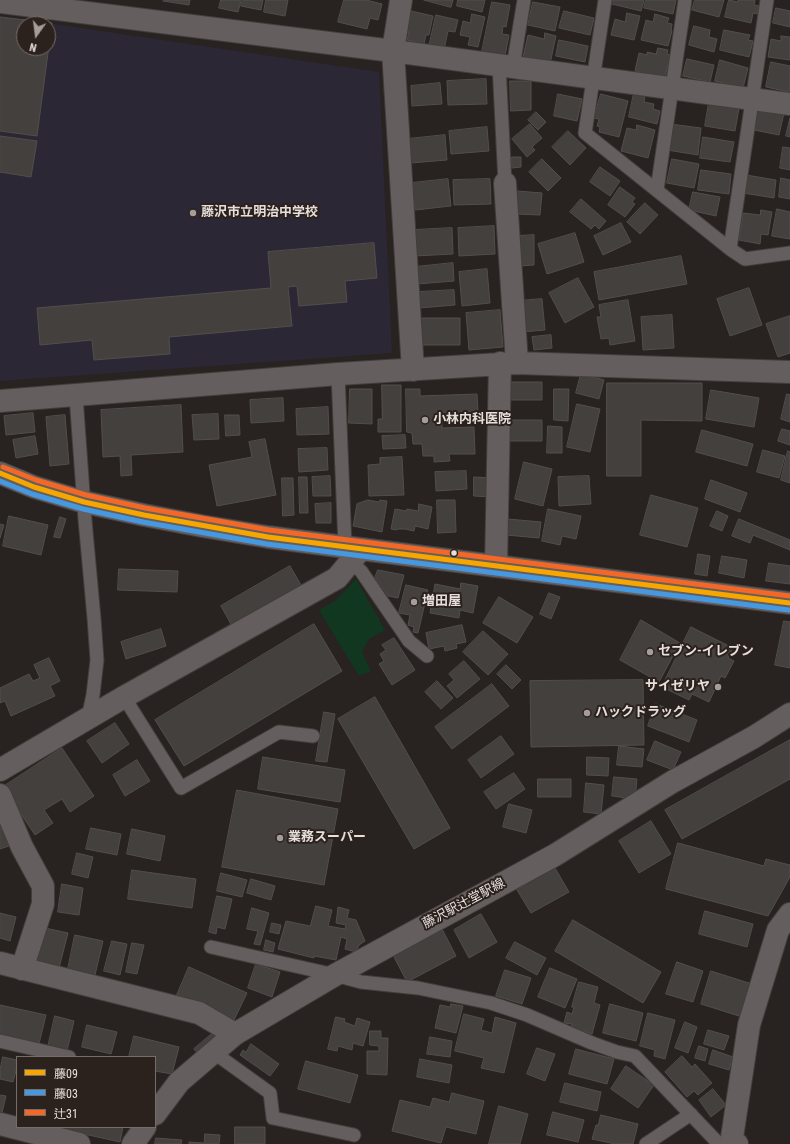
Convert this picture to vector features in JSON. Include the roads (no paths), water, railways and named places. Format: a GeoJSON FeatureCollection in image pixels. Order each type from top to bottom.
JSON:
{"type":"FeatureCollection","features":[{"type":"Feature","properties":{"kind":"street"},"geometry":{"type":"LineString","coordinates":[[400,0],[393,51],[413,370]]}},
{"type":"Feature","properties":{"kind":"street"},"geometry":{"type":"LineString","coordinates":[[0,2],[31,3],[790,104]]}},
{"type":"Feature","properties":{"kind":"street"},"geometry":{"type":"LineString","coordinates":[[496,566],[509,363],[505,183]]}},
{"type":"Feature","properties":{"kind":"street"},"geometry":{"type":"LineString","coordinates":[[0,401],[338,374],[509,363],[790,372]]}},
{"type":"Feature","properties":{"kind":"street"},"geometry":{"type":"LineString","coordinates":[[0,473],[84,502],[202,526],[352,552],[496,566],[790,603]]}},
{"type":"Feature","properties":{"kind":"street"},"geometry":{"type":"LineString","coordinates":[[0,770],[124,697],[337,578],[352,552]]}},
{"type":"Feature","properties":{"kind":"street","name":"藤沢駅辻堂駅線"},"geometry":{"type":"LineString","coordinates":[[156,1113],[179,1082],[235,1034],[335,975],[555,855],[672,782],[790,714]]}},
{"type":"Feature","properties":{"kind":"street"},"geometry":{"type":"LineString","coordinates":[[0,795],[22,847],[43,886],[42,904],[22,969]]}},
{"type":"Feature","properties":{"kind":"street"},"geometry":{"type":"LineString","coordinates":[[730,1144],[749,1025],[778,930],[790,914]]}},
{"type":"Feature","properties":{"kind":"street"},"geometry":{"type":"LineString","coordinates":[[0,963],[199,1013],[235,1034]]}},
{"type":"Feature","properties":{"kind":"street"},"geometry":{"type":"LineString","coordinates":[[0,1124],[79,1144]]}},
{"type":"Feature","properties":{"kind":"street"},"geometry":{"type":"LineString","coordinates":[[133,1144],[144,1128]]}},
{"type":"Feature","properties":{"kind":"lane"},"geometry":{"type":"LineString","coordinates":[[505,183],[506,66],[524,0]]}},
{"type":"Feature","properties":{"kind":"lane"},"geometry":{"type":"LineString","coordinates":[[605,0],[585,133],[730,249],[745,259],[790,253]]}},
{"type":"Feature","properties":{"kind":"lane"},"geometry":{"type":"LineString","coordinates":[[658,190],[685,0]]}},
{"type":"Feature","properties":{"kind":"lane"},"geometry":{"type":"LineString","coordinates":[[730,249],[767,0]]}},
{"type":"Feature","properties":{"kind":"lane"},"geometry":{"type":"LineString","coordinates":[[338,374],[352,552],[361,571],[409,641],[427,656]]}},
{"type":"Feature","properties":{"kind":"lane"},"geometry":{"type":"LineString","coordinates":[[76,396],[97,660],[93,695],[88,718]]}},
{"type":"Feature","properties":{"kind":"lane"},"geometry":{"type":"LineString","coordinates":[[124,697],[182,788],[280,732],[313,736]]}},
{"type":"Feature","properties":{"kind":"lane"},"geometry":{"type":"LineString","coordinates":[[211,947],[361,982],[418,988],[491,1003],[527,1015],[592,1043],[635,1056],[692,1114],[730,1144]]}},
{"type":"Feature","properties":{"kind":"lane"},"geometry":{"type":"LineString","coordinates":[[0,1041],[65,1056]]}},
{"type":"Feature","properties":{"kind":"lane"},"geometry":{"type":"LineString","coordinates":[[213,1052],[270,1093],[273,1118],[354,1135]]}},
{"type":"Feature","properties":{"kind":"lane"},"geometry":{"type":"LineString","coordinates":[[646,1144],[692,1114]]}},
{"type":"Feature","properties":{"kind":"place","name":"藤沢市立明治中学校"},"geometry":{"type":"Point","coordinates":[193,213]}},
{"type":"Feature","properties":{"kind":"place","name":"小林内科医院"},"geometry":{"type":"Point","coordinates":[425,420]}},
{"type":"Feature","properties":{"kind":"place","name":"増田屋"},"geometry":{"type":"Point","coordinates":[414,602]}},
{"type":"Feature","properties":{"kind":"place","name":"セブン-イレブン"},"geometry":{"type":"Point","coordinates":[650,652]}},
{"type":"Feature","properties":{"kind":"place","name":"サイゼリヤ"},"geometry":{"type":"Point","coordinates":[718,687]}},
{"type":"Feature","properties":{"kind":"place","name":"ハックドラッグ"},"geometry":{"type":"Point","coordinates":[587,713]}},
{"type":"Feature","properties":{"kind":"place","name":"業務スーパー"},"geometry":{"type":"Point","coordinates":[280,838]}}]}
